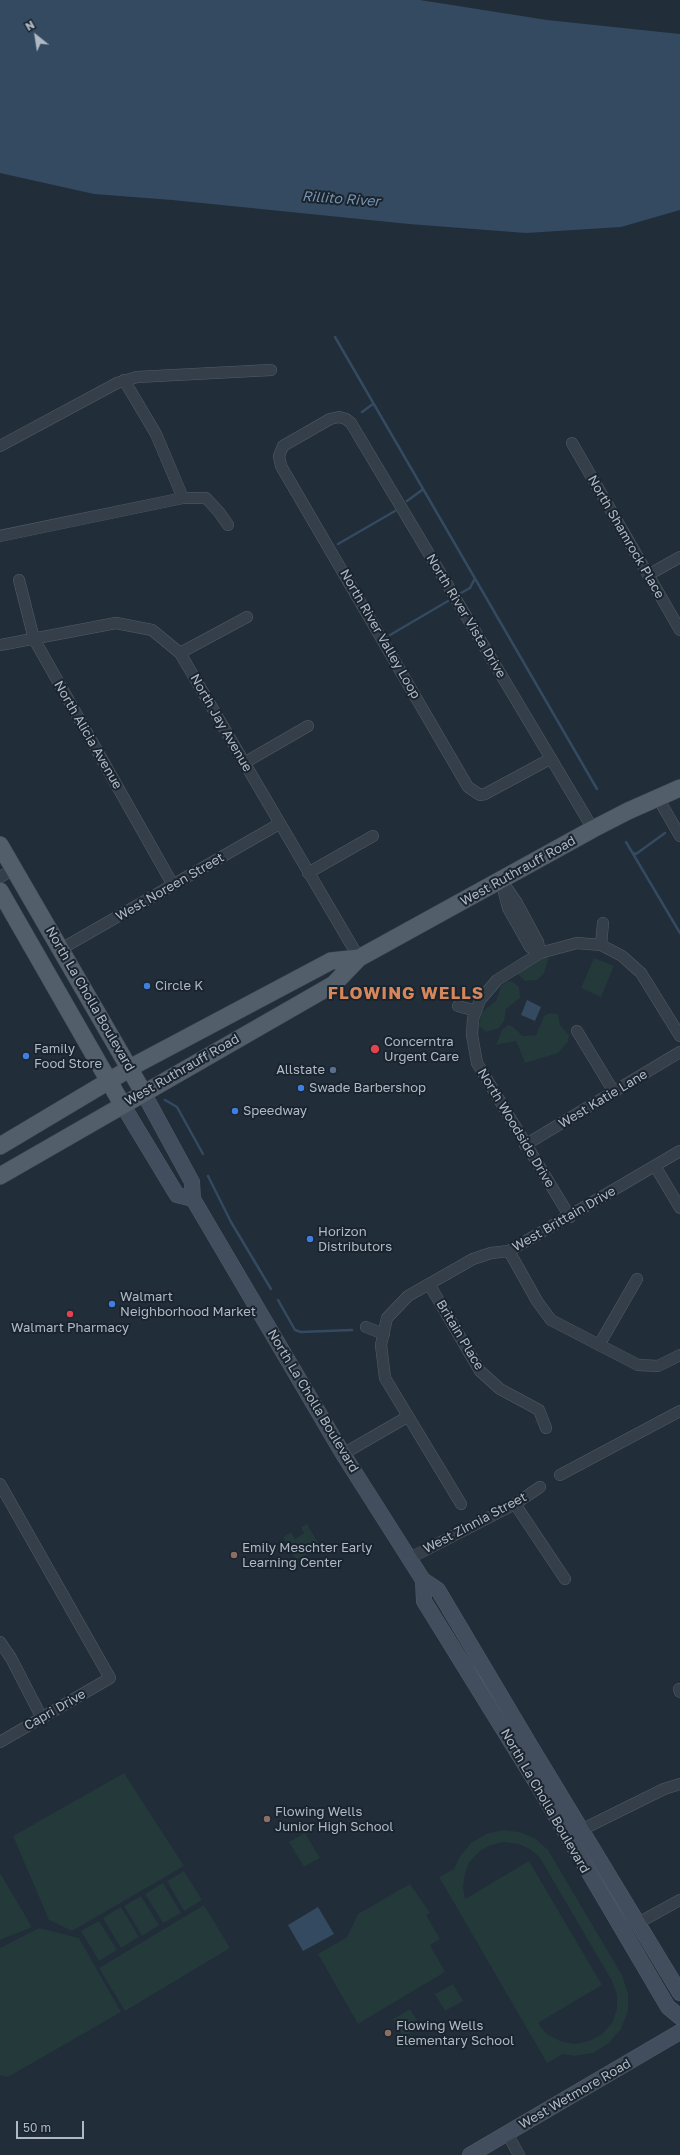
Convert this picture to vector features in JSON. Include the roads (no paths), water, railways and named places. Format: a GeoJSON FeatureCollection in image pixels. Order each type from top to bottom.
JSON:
{"type":"FeatureCollection","features":[{"type":"Feature","properties":{"kind":"main road","name":"West Ruthrauff Road"},"geometry":{"type":"LineString","coordinates":[[0,1176],[122,1104],[334,984],[359,958],[593,829],[680,788]]}},
{"type":"Feature","properties":{"kind":"main road","name":"North La Cholla Boulevard"},"geometry":{"type":"LineString","coordinates":[[0,845],[7,873],[60,949],[143,1092]]}},
{"type":"Feature","properties":{"kind":"main road","name":"North La Cholla Boulevard"},"geometry":{"type":"LineString","coordinates":[[0,891],[122,1104]]}},
{"type":"Feature","properties":{"kind":"main road","name":"West Ruthrauff Road"},"geometry":{"type":"LineString","coordinates":[[0,1146],[130,1069],[331,961],[359,958]]}},
{"type":"Feature","properties":{"kind":"street"},"geometry":{"type":"LineString","coordinates":[[0,446],[124,380],[137,376],[271,370]]}},
{"type":"Feature","properties":{"kind":"street"},"geometry":{"type":"LineString","coordinates":[[124,380],[156,434],[183,498]]}},
{"type":"Feature","properties":{"kind":"street","name":"North River Vista Drive"},"geometry":{"type":"LineString","coordinates":[[330,419],[343,414],[355,428],[593,829]]}},
{"type":"Feature","properties":{"kind":"street","name":"North River Valley Loop"},"geometry":{"type":"LineString","coordinates":[[330,419],[286,443],[277,454],[281,466],[468,787],[475,796],[491,792],[550,758]]}},
{"type":"Feature","properties":{"kind":"street","name":"North Shamrock Place"},"geometry":{"type":"LineString","coordinates":[[572,443],[680,630]]}},
{"type":"Feature","properties":{"kind":"street"},"geometry":{"type":"LineString","coordinates":[[0,536],[183,498],[206,498],[219,512],[228,525]]}},
{"type":"Feature","properties":{"kind":"street"},"geometry":{"type":"LineString","coordinates":[[648,575],[680,557]]}},
{"type":"Feature","properties":{"kind":"street","name":"North Alicia Avenue"},"geometry":{"type":"LineString","coordinates":[[19,580],[34,639],[173,885]]}},
{"type":"Feature","properties":{"kind":"street"},"geometry":{"type":"LineString","coordinates":[[180,653],[247,617]]}},
{"type":"Feature","properties":{"kind":"street","name":"North Jay Avenue"},"geometry":{"type":"LineString","coordinates":[[0,645],[116,623],[152,630],[180,653],[359,958]]}},
{"type":"Feature","properties":{"kind":"street"},"geometry":{"type":"LineString","coordinates":[[244,763],[308,726]]}},
{"type":"Feature","properties":{"kind":"street"},"geometry":{"type":"LineString","coordinates":[[658,798],[680,836]]}},
{"type":"Feature","properties":{"kind":"street","name":"West Noreen Street"},"geometry":{"type":"LineString","coordinates":[[60,949],[279,824]]}},
{"type":"Feature","properties":{"kind":"street"},"geometry":{"type":"LineString","coordinates":[[308,873],[373,836]]}},
{"type":"Feature","properties":{"kind":"street"},"geometry":{"type":"LineString","coordinates":[[501,880],[508,908],[530,947],[540,953]]}},
{"type":"Feature","properties":{"kind":"street"},"geometry":{"type":"LineString","coordinates":[[604,923],[600,945],[622,956],[641,973],[680,1036]]}},
{"type":"Feature","properties":{"kind":"street","name":"North Woodside Drive"},"geometry":{"type":"LineString","coordinates":[[570,1217],[525,1145],[477,1062],[472,1035],[476,1011],[480,1000],[497,980],[540,953],[577,943],[600,945]]}},
{"type":"Feature","properties":{"kind":"street"},"geometry":{"type":"LineString","coordinates":[[458,1006],[476,1011]]}},
{"type":"Feature","properties":{"kind":"street"},"geometry":{"type":"LineString","coordinates":[[577,1030],[614,1092]]}},
{"type":"Feature","properties":{"kind":"street","name":"West Katie Lane"},"geometry":{"type":"LineString","coordinates":[[525,1145],[680,1052]]}},
{"type":"Feature","properties":{"kind":"street","name":"North La Cholla Boulevard"},"geometry":{"type":"LineString","coordinates":[[143,1092],[192,1182],[193,1200],[343,1454],[424,1580],[438,1590],[680,1993]]}},
{"type":"Feature","properties":{"kind":"street","name":"North La Cholla Boulevard"},"geometry":{"type":"LineString","coordinates":[[122,1104],[177,1195],[193,1200]]}},
{"type":"Feature","properties":{"kind":"street","name":"West Brittain Drive"},"geometry":{"type":"LineString","coordinates":[[384,1334],[387,1318],[408,1296],[473,1259],[491,1253],[509,1251],[570,1217],[680,1151]]}},
{"type":"Feature","properties":{"kind":"street"},"geometry":{"type":"LineString","coordinates":[[656,1166],[680,1208]]}},
{"type":"Feature","properties":{"kind":"street"},"geometry":{"type":"LineString","coordinates":[[509,1251],[537,1301],[551,1320],[638,1365],[658,1366],[680,1355]]}},
{"type":"Feature","properties":{"kind":"street"},"geometry":{"type":"LineString","coordinates":[[599,1345],[637,1279]]}},
{"type":"Feature","properties":{"kind":"street","name":"Britain Place"},"geometry":{"type":"LineString","coordinates":[[429,1284],[480,1371],[500,1389],[539,1410],[546,1428]]}},
{"type":"Feature","properties":{"kind":"street"},"geometry":{"type":"LineString","coordinates":[[366,1327],[384,1334],[381,1345],[385,1378],[407,1417],[461,1504]]}},
{"type":"Feature","properties":{"kind":"street"},"geometry":{"type":"LineString","coordinates":[[560,1475],[680,1411]]}},
{"type":"Feature","properties":{"kind":"street"},"geometry":{"type":"LineString","coordinates":[[343,1454],[407,1417]]}},
{"type":"Feature","properties":{"kind":"street"},"geometry":{"type":"LineString","coordinates":[[0,1484],[4,1501]]}},
{"type":"Feature","properties":{"kind":"street","name":"West Zinnia Street"},"geometry":{"type":"LineString","coordinates":[[410,1558],[515,1504],[540,1487]]}},
{"type":"Feature","properties":{"kind":"street","name":"Capri Drive"},"geometry":{"type":"LineString","coordinates":[[0,1742],[110,1678],[4,1501]]}},
{"type":"Feature","properties":{"kind":"street"},"geometry":{"type":"LineString","coordinates":[[515,1504],[565,1579]]}},
{"type":"Feature","properties":{"kind":"street","name":"North La Cholla Boulevard"},"geometry":{"type":"LineString","coordinates":[[424,1580],[424,1601],[534,1779],[567,1838],[668,2007],[680,2017]]}},
{"type":"Feature","properties":{"kind":"street"},"geometry":{"type":"LineString","coordinates":[[0,1642],[11,1658],[42,1718]]}},
{"type":"Feature","properties":{"kind":"street"},"geometry":{"type":"LineString","coordinates":[[0,1662],[11,1658]]}},
{"type":"Feature","properties":{"kind":"street"},"geometry":{"type":"LineString","coordinates":[[567,1838],[582,1829],[664,1789],[680,1784]]}},
{"type":"Feature","properties":{"kind":"street"},"geometry":{"type":"LineString","coordinates":[[638,1923],[680,1900]]}},
{"type":"Feature","properties":{"kind":"street","name":"West Wetmore Road"},"geometry":{"type":"LineString","coordinates":[[470,2155],[680,2032]]}},
{"type":"Feature","properties":{"kind":"street"},"geometry":{"type":"LineString","coordinates":[[507,2133],[519,2155]]}},
{"type":"Feature","properties":{"kind":"water","name":"Rillito River"},"geometry":{"type":"Polygon","coordinates":[[[0,0],[420,0],[547,20],[680,34],[680,210],[621,227],[526,233],[409,224],[172,200],[94,194],[0,173],[0,0]]]}},
{"type":"Feature","properties":{"kind":"water"},"geometry":{"type":"Polygon","coordinates":[[[527,1000],[541,1007],[535,1021],[521,1015],[527,1000]]]}},
{"type":"Feature","properties":{"kind":"water"},"geometry":{"type":"Polygon","coordinates":[[[318,1907],[334,1934],[303,1951],[288,1925],[318,1907]]]}},
{"type":"Feature","properties":{"kind":"waterway"},"geometry":{"type":"LineString","coordinates":[[335,337],[597,789]]}},
{"type":"Feature","properties":{"kind":"waterway"},"geometry":{"type":"LineString","coordinates":[[362,412],[373,404]]}},
{"type":"Feature","properties":{"kind":"waterway"},"geometry":{"type":"LineString","coordinates":[[407,501],[422,490]]}},
{"type":"Feature","properties":{"kind":"waterway"},"geometry":{"type":"LineString","coordinates":[[338,544],[395,511]]}},
{"type":"Feature","properties":{"kind":"waterway"},"geometry":{"type":"LineString","coordinates":[[461,593],[470,588],[474,580]]}},
{"type":"Feature","properties":{"kind":"waterway"},"geometry":{"type":"LineString","coordinates":[[390,635],[448,601]]}},
{"type":"Feature","properties":{"kind":"waterway"},"geometry":{"type":"LineString","coordinates":[[633,853],[636,854],[665,833]]}},
{"type":"Feature","properties":{"kind":"waterway"},"geometry":{"type":"LineString","coordinates":[[626,842],[680,933]]}},
{"type":"Feature","properties":{"kind":"waterway"},"geometry":{"type":"LineString","coordinates":[[165,1100],[177,1107],[203,1154]]}},
{"type":"Feature","properties":{"kind":"waterway"},"geometry":{"type":"LineString","coordinates":[[208,1176],[231,1222],[271,1289]]}},
{"type":"Feature","properties":{"kind":"waterway"},"geometry":{"type":"LineString","coordinates":[[278,1300],[295,1330],[301,1332],[352,1330]]}},
{"type":"Feature","properties":{"kind":"place","name":"Circle K"},"geometry":{"type":"Point","coordinates":[147,986]}},
{"type":"Feature","properties":{"kind":"place","name":"Concerntra Urgent Care"},"geometry":{"type":"Point","coordinates":[375,1049]}},
{"type":"Feature","properties":{"kind":"place","name":"Family Food Store"},"geometry":{"type":"Point","coordinates":[26,1056]}},
{"type":"Feature","properties":{"kind":"place","name":"Allstate"},"geometry":{"type":"Point","coordinates":[333,1070]}},
{"type":"Feature","properties":{"kind":"place","name":"Swade Barbershop"},"geometry":{"type":"Point","coordinates":[301,1088]}},
{"type":"Feature","properties":{"kind":"place","name":"Speedway"},"geometry":{"type":"Point","coordinates":[235,1111]}},
{"type":"Feature","properties":{"kind":"place","name":"Horizon Distributors"},"geometry":{"type":"Point","coordinates":[310,1239]}},
{"type":"Feature","properties":{"kind":"place","name":"Walmart Neighborhood Market"},"geometry":{"type":"Point","coordinates":[112,1304]}},
{"type":"Feature","properties":{"kind":"place","name":"Walmart Pharmacy"},"geometry":{"type":"Point","coordinates":[70,1314]}},
{"type":"Feature","properties":{"kind":"place","name":"Emily Meschter Early Learning Center"},"geometry":{"type":"Point","coordinates":[234,1555]}},
{"type":"Feature","properties":{"kind":"place","name":"Flowing Wells Junior High School"},"geometry":{"type":"Point","coordinates":[267,1819]}},
{"type":"Feature","properties":{"kind":"place","name":"Flowing Wells Elementary School"},"geometry":{"type":"Point","coordinates":[388,2033]}},
{"type":"Feature","properties":{"kind":"district","name":"FLOWING WELLS"},"geometry":{"type":"Point","coordinates":[406,994]}}]}
